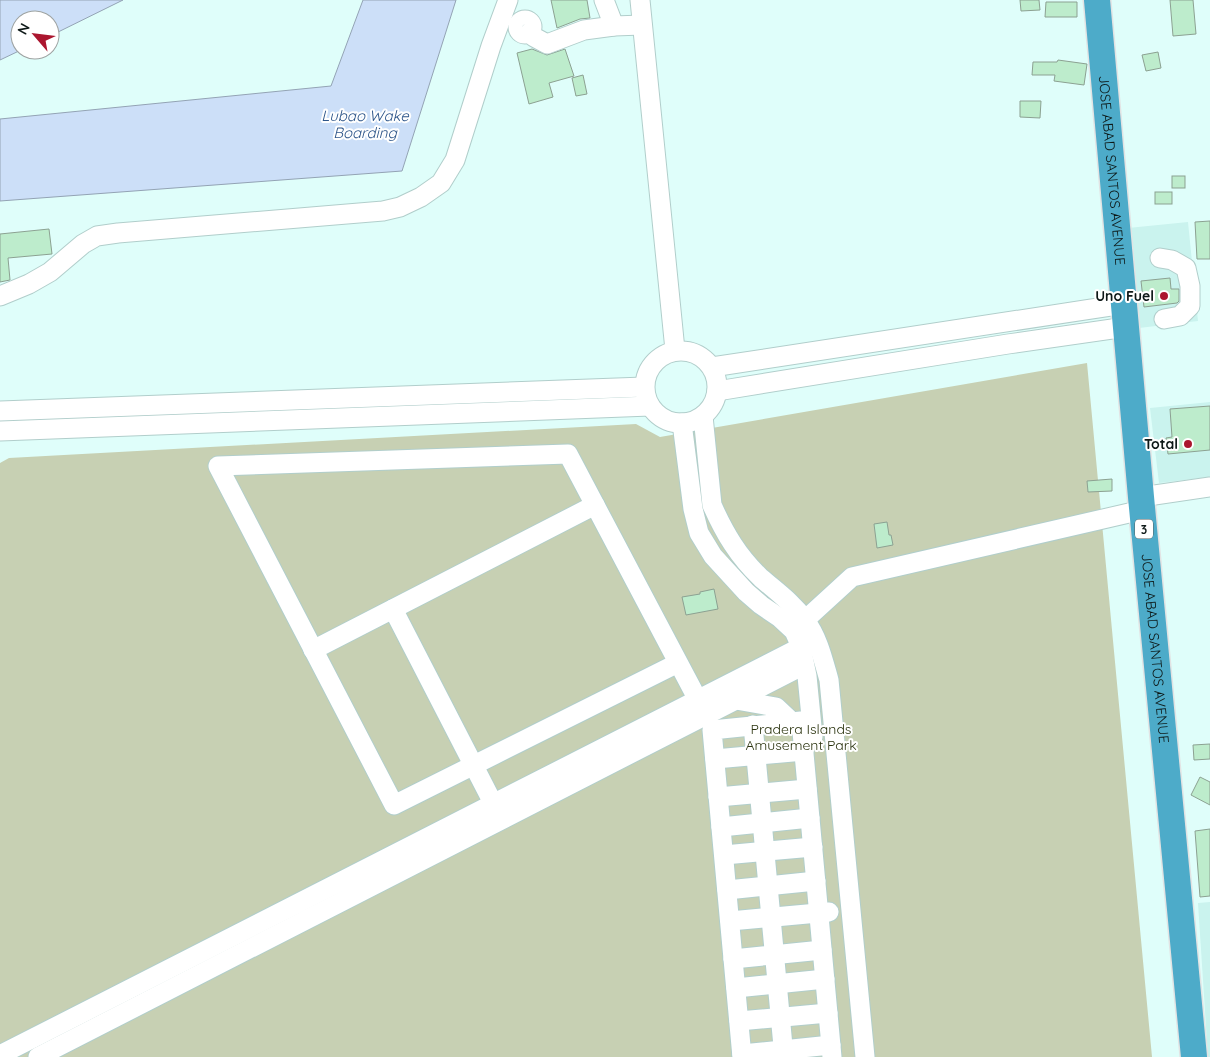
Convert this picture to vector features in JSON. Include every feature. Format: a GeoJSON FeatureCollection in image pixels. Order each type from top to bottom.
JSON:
{"type":"FeatureCollection","features":[{"type":"Feature","properties":{"kind":"highway","name":"JOSE ABAD SANTOS AVENUE"},"geometry":{"type":"LineString","coordinates":[[1097,0],[1194,1057]]}},
{"type":"Feature","properties":{"kind":"street"},"geometry":{"type":"LineString","coordinates":[[604,0],[614,26]]}},
{"type":"Feature","properties":{"kind":"street"},"geometry":{"type":"LineString","coordinates":[[640,0],[675,350]]}},
{"type":"Feature","properties":{"kind":"street"},"geometry":{"type":"LineString","coordinates":[[0,296],[29,284],[50,272],[83,244],[97,236],[383,211],[400,207],[421,197],[440,183],[455,160],[491,46],[515,18],[534,37],[548,44],[584,30],[642,25]]}},
{"type":"Feature","properties":{"kind":"street"},"geometry":{"type":"LineString","coordinates":[[1160,258],[1172,260],[1186,268],[1190,286],[1190,306],[1180,316],[1164,319]]}},
{"type":"Feature","properties":{"kind":"street"},"geometry":{"type":"LineString","coordinates":[[712,367],[1004,322],[1125,315]]}},
{"type":"Feature","properties":{"kind":"street"},"geometry":{"type":"LineString","coordinates":[[717,391],[1008,344],[1125,315]]}},
{"type":"Feature","properties":{"kind":"street"},"geometry":{"type":"LineString","coordinates":[[1004,322],[1008,344]]}},
{"type":"Feature","properties":{"kind":"street"},"geometry":{"type":"LineString","coordinates":[[675,350],[686,350],[696,353],[712,367],[716,374],[717,391],[714,402],[703,416],[682,423],[667,420],[657,415],[650,406],[644,387],[650,367],[657,359],[675,350]]}},
{"type":"Feature","properties":{"kind":"street"},"geometry":{"type":"LineString","coordinates":[[0,411],[644,387]]}},
{"type":"Feature","properties":{"kind":"street"},"geometry":{"type":"LineString","coordinates":[[0,431],[650,406]]}},
{"type":"Feature","properties":{"kind":"street"},"geometry":{"type":"LineString","coordinates":[[703,416],[712,506],[737,552],[760,577],[806,620],[822,654],[829,680],[865,1057]]}},
{"type":"Feature","properties":{"kind":"street"},"geometry":{"type":"LineString","coordinates":[[682,423],[693,510],[699,533],[713,556],[746,592],[794,631],[803,656],[807,676],[835,1053]]}},
{"type":"Feature","properties":{"kind":"street"},"geometry":{"type":"LineString","coordinates":[[678,663],[394,805],[218,466],[568,454],[698,700]]}},
{"type":"Feature","properties":{"kind":"street"},"geometry":{"type":"LineString","coordinates":[[806,620],[852,577],[1210,487]]}},
{"type":"Feature","properties":{"kind":"street"},"geometry":{"type":"LineString","coordinates":[[313,650],[595,505]]}},
{"type":"Feature","properties":{"kind":"street"},"geometry":{"type":"LineString","coordinates":[[393,609],[493,803]]}},
{"type":"Feature","properties":{"kind":"street"},"geometry":{"type":"LineString","coordinates":[[0,1055],[698,700],[803,656]]}},
{"type":"Feature","properties":{"kind":"street"},"geometry":{"type":"LineString","coordinates":[[38,1057],[736,700],[803,656]]}},
{"type":"Feature","properties":{"kind":"street"},"geometry":{"type":"LineString","coordinates":[[736,700],[776,707],[792,722]]}},
{"type":"Feature","properties":{"kind":"street"},"geometry":{"type":"LineString","coordinates":[[801,721],[816,881],[824,912],[822,950],[828,1013],[835,1053],[784,1053],[742,1056],[712,730],[801,721]]}},
{"type":"Feature","properties":{"kind":"street"},"geometry":{"type":"LineString","coordinates":[[753,726],[784,1053]]}},
{"type":"Feature","properties":{"kind":"street"},"geometry":{"type":"LineString","coordinates":[[715,759],[804,750]]}},
{"type":"Feature","properties":{"kind":"street"},"geometry":{"type":"LineString","coordinates":[[718,797],[807,788]]}},
{"type":"Feature","properties":{"kind":"street"},"geometry":{"type":"LineString","coordinates":[[721,827],[810,818]]}},
{"type":"Feature","properties":{"kind":"street"},"geometry":{"type":"LineString","coordinates":[[724,856],[813,847]]}},
{"type":"Feature","properties":{"kind":"street"},"geometry":{"type":"LineString","coordinates":[[727,890],[816,881]]}},
{"type":"Feature","properties":{"kind":"street"},"geometry":{"type":"LineString","coordinates":[[730,921],[824,912]]}},
{"type":"Feature","properties":{"kind":"street"},"geometry":{"type":"LineString","coordinates":[[733,959],[822,950]]}},
{"type":"Feature","properties":{"kind":"street"},"geometry":{"type":"LineString","coordinates":[[736,988],[825,979]]}},
{"type":"Feature","properties":{"kind":"street"},"geometry":{"type":"LineString","coordinates":[[739,1022],[828,1013]]}},
{"type":"Feature","properties":{"kind":"shaded area"},"geometry":{"type":"Polygon","coordinates":[[[1188,222],[1198,321],[1139,328],[1128,228],[1188,222]]]}},
{"type":"Feature","properties":{"kind":"shaded area"},"geometry":{"type":"Polygon","coordinates":[[[1210,402],[1210,477],[1159,483],[1150,408],[1210,402]]]}},
{"type":"Feature","properties":{"kind":"shaded area"},"geometry":{"type":"Polygon","coordinates":[[[1210,902],[1210,1057],[1208,1057],[1198,903],[1210,902]]]}},
{"type":"Feature","properties":{"kind":"green space","name":"Pradera Islands Amusement Park"},"geometry":{"type":"Polygon","coordinates":[[[1087,363],[1152,1057],[0,1057],[0,463],[9,458],[636,424],[660,437],[1087,363]]]}},
{"type":"Feature","properties":{"kind":"water"},"geometry":{"type":"Polygon","coordinates":[[[0,0],[123,0],[60,31],[60,10],[10,10],[10,55],[0,60],[0,0]]]}},
{"type":"Feature","properties":{"kind":"water","name":"Lubao Wake Boarding"},"geometry":{"type":"Polygon","coordinates":[[[363,0],[456,0],[402,171],[0,201],[0,119],[331,86],[363,0]]]}},
{"type":"Feature","properties":{"kind":"building"},"geometry":{"type":"Polygon","coordinates":[[[551,0],[587,0],[590,18],[580,19],[557,28],[551,0]]]}},
{"type":"Feature","properties":{"kind":"building"},"geometry":{"type":"Polygon","coordinates":[[[1020,0],[1039,0],[1040,10],[1021,11],[1020,0]]]}},
{"type":"Feature","properties":{"kind":"building"},"geometry":{"type":"Polygon","coordinates":[[[1170,0],[1193,0],[1196,34],[1173,36],[1170,0]]]}},
{"type":"Feature","properties":{"kind":"building"},"geometry":{"type":"Polygon","coordinates":[[[1046,2],[1077,2],[1077,17],[1045,17],[1046,2]]]}},
{"type":"Feature","properties":{"kind":"building"},"geometry":{"type":"Polygon","coordinates":[[[532,49],[547,55],[565,49],[574,76],[549,83],[553,97],[529,104],[517,53],[532,49]]]}},
{"type":"Feature","properties":{"kind":"building"},"geometry":{"type":"Polygon","coordinates":[[[1158,52],[1161,68],[1146,71],[1142,55],[1158,52]]]}},
{"type":"Feature","properties":{"kind":"building"},"geometry":{"type":"Polygon","coordinates":[[[1058,60],[1087,64],[1084,85],[1054,81],[1055,75],[1032,75],[1033,62],[1057,62],[1058,60]]]}},
{"type":"Feature","properties":{"kind":"building"},"geometry":{"type":"Polygon","coordinates":[[[583,75],[587,94],[576,96],[572,78],[583,75]]]}},
{"type":"Feature","properties":{"kind":"building"},"geometry":{"type":"Polygon","coordinates":[[[1020,101],[1041,101],[1040,118],[1020,117],[1020,101]]]}},
{"type":"Feature","properties":{"kind":"building"},"geometry":{"type":"Polygon","coordinates":[[[1172,176],[1185,176],[1185,188],[1172,188],[1172,176]]]}},
{"type":"Feature","properties":{"kind":"building"},"geometry":{"type":"Polygon","coordinates":[[[1155,192],[1172,192],[1172,204],[1155,204],[1155,192]]]}},
{"type":"Feature","properties":{"kind":"building"},"geometry":{"type":"Polygon","coordinates":[[[1210,221],[1210,259],[1197,259],[1195,222],[1210,221]]]}},
{"type":"Feature","properties":{"kind":"building"},"geometry":{"type":"Polygon","coordinates":[[[49,229],[52,254],[8,258],[10,280],[0,282],[0,234],[49,229]]]}},
{"type":"Feature","properties":{"kind":"building","name":"Uno Fuel"},"geometry":{"type":"Polygon","coordinates":[[[1170,278],[1171,289],[1179,289],[1179,301],[1177,303],[1144,307],[1141,281],[1170,278]]]}},
{"type":"Feature","properties":{"kind":"building"},"geometry":{"type":"Polygon","coordinates":[[[1210,406],[1210,450],[1168,454],[1166,438],[1172,437],[1170,409],[1210,406]]]}},
{"type":"Feature","properties":{"kind":"building"},"geometry":{"type":"Polygon","coordinates":[[[1112,479],[1112,491],[1088,492],[1087,481],[1112,479]]]}},
{"type":"Feature","properties":{"kind":"building"},"geometry":{"type":"Polygon","coordinates":[[[887,522],[893,545],[877,548],[874,524],[887,522]]]}},
{"type":"Feature","properties":{"kind":"building"},"geometry":{"type":"Polygon","coordinates":[[[714,589],[718,609],[686,615],[682,597],[714,589]]]}},
{"type":"Feature","properties":{"kind":"building"},"geometry":{"type":"Polygon","coordinates":[[[1210,744],[1210,759],[1194,760],[1193,745],[1210,744]]]}},
{"type":"Feature","properties":{"kind":"building"},"geometry":{"type":"Polygon","coordinates":[[[1200,777],[1210,782],[1210,805],[1191,795],[1200,777]]]}},
{"type":"Feature","properties":{"kind":"building"},"geometry":{"type":"Polygon","coordinates":[[[1210,829],[1210,896],[1200,897],[1195,831],[1210,829]]]}},
{"type":"Feature","properties":{"kind":"place","name":"Uno Fuel"},"geometry":{"type":"Point","coordinates":[1164,296]}},
{"type":"Feature","properties":{"kind":"place","name":"Total"},"geometry":{"type":"Point","coordinates":[1188,444]}}]}
